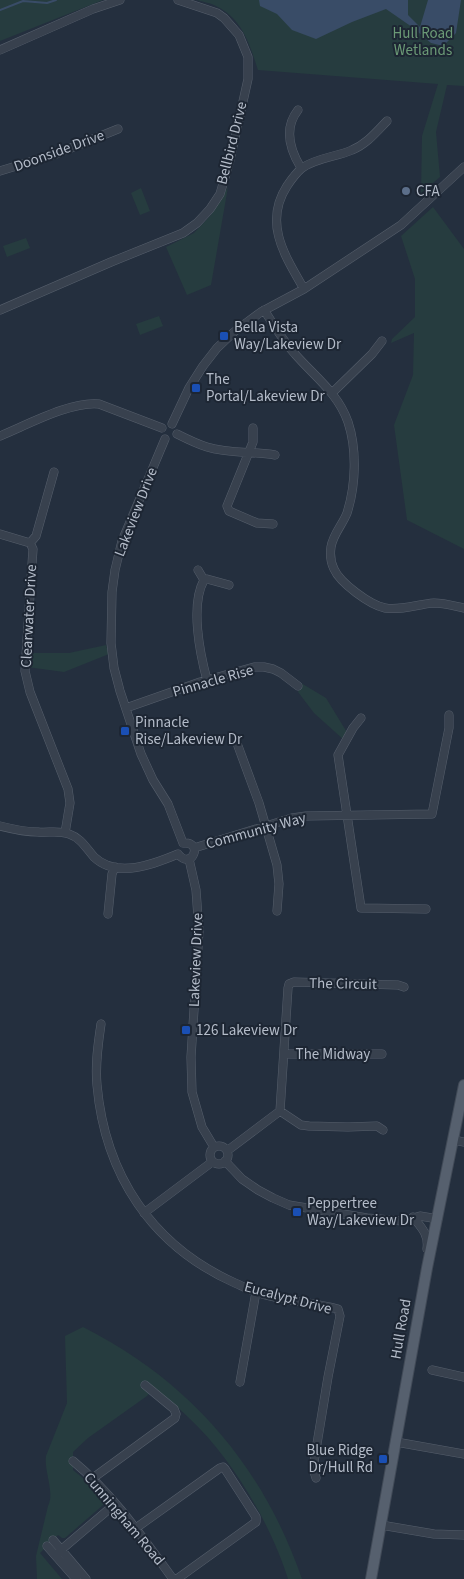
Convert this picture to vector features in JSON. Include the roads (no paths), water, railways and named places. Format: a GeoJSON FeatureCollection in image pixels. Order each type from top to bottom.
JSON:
{"type":"FeatureCollection","features":[{"type":"Feature","properties":{"kind":"main road","name":"Hull Road"},"geometry":{"type":"LineString","coordinates":[[371,1579],[427,1268],[459,1141],[464,1085]]}},
{"type":"Feature","properties":{"kind":"street"},"geometry":{"type":"LineString","coordinates":[[0,50],[93,9],[120,0]]}},
{"type":"Feature","properties":{"kind":"street","name":"Bellbird Drive"},"geometry":{"type":"LineString","coordinates":[[0,310],[183,233],[204,216],[220,194],[230,160],[248,79],[248,57],[239,35],[224,18],[217,13],[178,0]]}},
{"type":"Feature","properties":{"kind":"street"},"geometry":{"type":"LineString","coordinates":[[298,110],[292,118],[290,134],[294,156],[302,168]]}},
{"type":"Feature","properties":{"kind":"street"},"geometry":{"type":"LineString","coordinates":[[304,290],[283,251],[278,236],[276,221],[283,193],[302,168],[328,157],[352,151],[362,145],[387,121]]}},
{"type":"Feature","properties":{"kind":"street","name":"Doonside Drive"},"geometry":{"type":"LineString","coordinates":[[0,171],[56,154],[118,129]]}},
{"type":"Feature","properties":{"kind":"street"},"geometry":{"type":"LineString","coordinates":[[172,424],[189,388],[203,366],[234,332],[264,310],[304,290],[401,225],[463,171]]}},
{"type":"Feature","properties":{"kind":"street"},"geometry":{"type":"LineString","coordinates":[[264,310],[294,353],[332,393],[340,404],[348,423],[354,461],[351,496],[347,514],[334,536],[331,547],[334,570],[357,593],[384,608],[400,608],[435,603],[464,608]]}},
{"type":"Feature","properties":{"kind":"street"},"geometry":{"type":"LineString","coordinates":[[332,393],[382,342]]}},
{"type":"Feature","properties":{"kind":"street"},"geometry":{"type":"LineString","coordinates":[[0,436],[67,408],[89,403],[108,407],[162,428]]}},
{"type":"Feature","properties":{"kind":"street"},"geometry":{"type":"LineString","coordinates":[[166,424],[172,424],[177,427],[178,434],[172,440],[165,439],[161,434],[162,428],[166,424]]}},
{"type":"Feature","properties":{"kind":"street"},"geometry":{"type":"LineString","coordinates":[[253,428],[253,442],[227,506],[230,512],[257,523],[273,524]]}},
{"type":"Feature","properties":{"kind":"street"},"geometry":{"type":"LineString","coordinates":[[178,434],[208,447],[275,455]]}},
{"type":"Feature","properties":{"kind":"street","name":"Lakeview Drive"},"geometry":{"type":"LineString","coordinates":[[165,439],[122,541],[115,570],[111,643],[120,691],[147,768],[168,804],[183,843]]}},
{"type":"Feature","properties":{"kind":"street"},"geometry":{"type":"LineString","coordinates":[[30,543],[36,536],[54,472]]}},
{"type":"Feature","properties":{"kind":"street","name":"Clearwater Drive"},"geometry":{"type":"LineString","coordinates":[[0,534],[30,543],[33,549],[25,671],[30,692],[68,789],[70,802],[65,833]]}},
{"type":"Feature","properties":{"kind":"street"},"geometry":{"type":"LineString","coordinates":[[198,570],[204,580]]}},
{"type":"Feature","properties":{"kind":"street"},"geometry":{"type":"LineString","coordinates":[[204,580],[207,579],[229,585]]}},
{"type":"Feature","properties":{"kind":"street"},"geometry":{"type":"LineString","coordinates":[[204,580],[200,591],[198,621],[201,656],[208,680]]}},
{"type":"Feature","properties":{"kind":"street","name":"Pinnacle Rise"},"geometry":{"type":"LineString","coordinates":[[126,708],[208,680],[242,670],[264,667],[281,673],[298,686]]}},
{"type":"Feature","properties":{"kind":"street","name":"Community Way"},"geometry":{"type":"LineString","coordinates":[[194,848],[306,816],[432,814],[449,728],[449,715]]}},
{"type":"Feature","properties":{"kind":"street"},"geometry":{"type":"LineString","coordinates":[[361,718],[338,754],[362,908],[426,908]]}},
{"type":"Feature","properties":{"kind":"street"},"geometry":{"type":"LineString","coordinates":[[238,746],[259,803],[277,865],[280,884],[277,911]]}},
{"type":"Feature","properties":{"kind":"street"},"geometry":{"type":"LineString","coordinates":[[0,826],[36,832],[52,831],[65,833],[78,839],[100,861],[115,867],[126,868],[154,864],[178,854]]}},
{"type":"Feature","properties":{"kind":"street"},"geometry":{"type":"LineString","coordinates":[[183,843],[191,844],[194,848],[194,854],[189,859],[183,858],[178,854],[178,848],[183,843]]}},
{"type":"Feature","properties":{"kind":"street","name":"Lakeview Drive"},"geometry":{"type":"LineString","coordinates":[[189,859],[196,890],[199,931],[192,1057],[192,1092],[202,1126],[214,1147]]}},
{"type":"Feature","properties":{"kind":"street"},"geometry":{"type":"LineString","coordinates":[[108,914],[112,874],[115,867]]}},
{"type":"Feature","properties":{"kind":"street","name":"The Circuit"},"geometry":{"type":"LineString","coordinates":[[280,1111],[289,984],[294,982],[398,985],[404,987]]}},
{"type":"Feature","properties":{"kind":"street","name":"Eucalypt Drive"},"geometry":{"type":"LineString","coordinates":[[101,1024],[96,1083],[108,1145],[121,1176],[144,1213],[156,1228],[188,1257],[208,1270],[256,1292],[338,1309],[340,1316],[313,1468],[316,1478]]}},
{"type":"Feature","properties":{"kind":"street","name":"The Midway"},"geometry":{"type":"LineString","coordinates":[[284,1054],[382,1054]]}},
{"type":"Feature","properties":{"kind":"street"},"geometry":{"type":"LineString","coordinates":[[227,1151],[280,1111],[301,1125],[338,1127],[377,1126],[383,1130]]}},
{"type":"Feature","properties":{"kind":"street"},"geometry":{"type":"LineString","coordinates":[[214,1147],[223,1147],[227,1151],[228,1156],[225,1162],[220,1164],[212,1162],[210,1154],[214,1147]]}},
{"type":"Feature","properties":{"kind":"street"},"geometry":{"type":"LineString","coordinates":[[144,1213],[212,1162]]}},
{"type":"Feature","properties":{"kind":"street"},"geometry":{"type":"LineString","coordinates":[[225,1162],[242,1179],[258,1190],[289,1205],[367,1218],[402,1220],[420,1216],[438,1219]]}},
{"type":"Feature","properties":{"kind":"street"},"geometry":{"type":"LineString","coordinates":[[414,1217],[428,1239],[425,1259],[427,1268]]}},
{"type":"Feature","properties":{"kind":"street"},"geometry":{"type":"LineString","coordinates":[[240,1382],[256,1292]]}},
{"type":"Feature","properties":{"kind":"street"},"geometry":{"type":"LineString","coordinates":[[432,1370],[464,1377]]}},
{"type":"Feature","properties":{"kind":"street"},"geometry":{"type":"LineString","coordinates":[[92,1478],[175,1418],[174,1409],[145,1385]]}},
{"type":"Feature","properties":{"kind":"street"},"geometry":{"type":"LineString","coordinates":[[396,1442],[464,1454]]}},
{"type":"Feature","properties":{"kind":"street","name":"Cunningham Road"},"geometry":{"type":"LineString","coordinates":[[73,1461],[92,1478],[136,1528],[175,1579]]}},
{"type":"Feature","properties":{"kind":"street"},"geometry":{"type":"LineString","coordinates":[[136,1528],[220,1468],[225,1469],[256,1517],[256,1522],[175,1579]]}},
{"type":"Feature","properties":{"kind":"street"},"geometry":{"type":"LineString","coordinates":[[58,1552],[115,1504]]}},
{"type":"Feature","properties":{"kind":"street"},"geometry":{"type":"LineString","coordinates":[[381,1525],[434,1534],[464,1535]]}},
{"type":"Feature","properties":{"kind":"street"},"geometry":{"type":"LineString","coordinates":[[50,1543],[86,1579]]}},
{"type":"Feature","properties":{"kind":"street"},"geometry":{"type":"LineString","coordinates":[[58,1552],[76,1579]]}},
{"type":"Feature","properties":{"kind":"water"},"geometry":{"type":"Polygon","coordinates":[[[259,0],[408,0],[408,15],[420,27],[428,0],[461,0],[456,33],[443,46],[431,43],[386,9],[316,39],[292,30],[277,14],[260,6],[259,0]]]}},
{"type":"Feature","properties":{"kind":"waterway"},"geometry":{"type":"LineString","coordinates":[[0,10],[23,1],[47,3],[56,0]]}},
{"type":"Feature","properties":{"kind":"place","name":"CFA"},"geometry":{"type":"Point","coordinates":[406,191]}},
{"type":"Feature","properties":{"kind":"place","name":"Bella Vista Way/Lakeview Dr"},"geometry":{"type":"Point","coordinates":[224,336]}},
{"type":"Feature","properties":{"kind":"place","name":"The Portal/Lakeview Dr"},"geometry":{"type":"Point","coordinates":[196,388]}},
{"type":"Feature","properties":{"kind":"place","name":"Pinnacle Rise/Lakeview Dr"},"geometry":{"type":"Point","coordinates":[125,731]}},
{"type":"Feature","properties":{"kind":"place","name":"126 Lakeview Dr"},"geometry":{"type":"Point","coordinates":[186,1030]}},
{"type":"Feature","properties":{"kind":"place","name":"Peppertree Way/Lakeview Dr"},"geometry":{"type":"Point","coordinates":[297,1212]}},
{"type":"Feature","properties":{"kind":"place","name":"Blue Ridge Dr/Hull Rd"},"geometry":{"type":"Point","coordinates":[383,1459]}},
{"type":"Feature","properties":{"kind":"park label","name":"Hull Road Wetlands"},"geometry":{"type":"Point","coordinates":[423,42]}}]}
